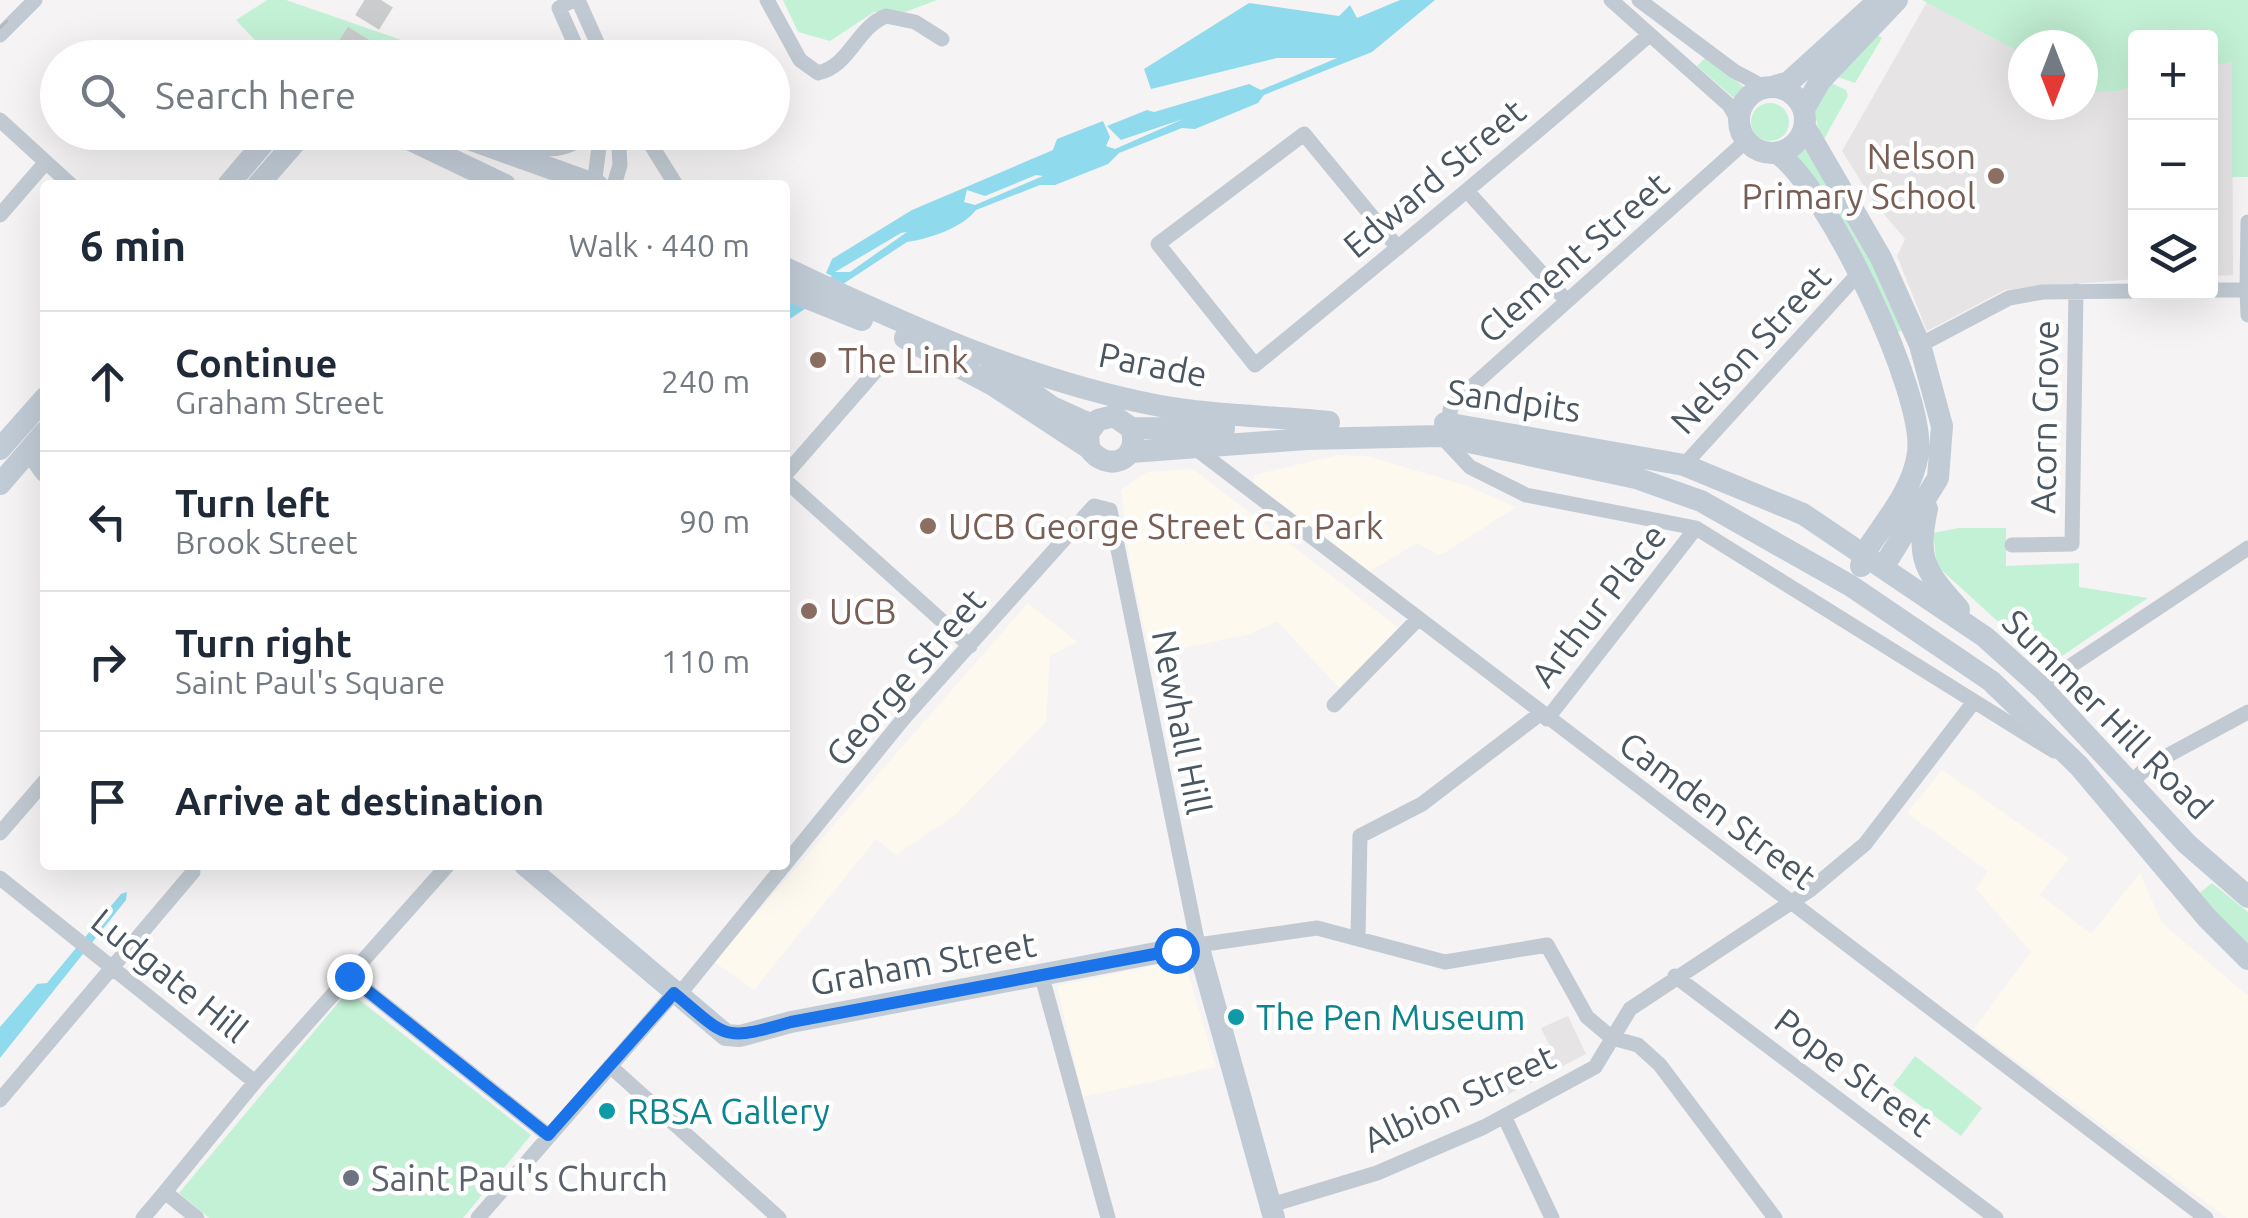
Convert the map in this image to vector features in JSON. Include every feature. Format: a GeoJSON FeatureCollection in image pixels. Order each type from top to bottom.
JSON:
{"type":"FeatureCollection","features":[{"type":"Feature","properties":{"kind":"main road"},"geometry":{"type":"LineString","coordinates":[[1878,0],[1789,82],[1769,87],[1743,103],[1742,131],[1756,149],[1777,153],[1793,146],[1820,81],[1898,0]]}},
{"type":"Feature","properties":{"kind":"main road"},"geometry":{"type":"LineString","coordinates":[[1769,87],[1793,93],[1875,245],[1920,344],[1943,439],[1920,542],[1922,559],[1930,577],[1985,636]]}},
{"type":"Feature","properties":{"kind":"main road"},"geometry":{"type":"LineString","coordinates":[[232,180],[258,150]]}},
{"type":"Feature","properties":{"kind":"main road"},"geometry":{"type":"LineString","coordinates":[[262,180],[288,150]]}},
{"type":"Feature","properties":{"kind":"main road"},"geometry":{"type":"LineString","coordinates":[[429,150],[494,180]]}},
{"type":"Feature","properties":{"kind":"main road"},"geometry":{"type":"LineString","coordinates":[[499,150],[581,180]]}},
{"type":"Feature","properties":{"kind":"main road"},"geometry":{"type":"LineString","coordinates":[[1777,153],[1808,186],[1860,274],[1912,402],[1920,436],[1913,476],[1864,570]]}},
{"type":"Feature","properties":{"kind":"main road"},"geometry":{"type":"LineString","coordinates":[[797,287],[836,301],[1090,437],[1108,463],[1122,460],[1131,440],[1114,416],[1090,437]]}},
{"type":"Feature","properties":{"kind":"main road","name":"Parade"},"geometry":{"type":"LineString","coordinates":[[836,301],[1084,388],[1160,406],[1329,422]]}},
{"type":"Feature","properties":{"kind":"main road","name":"Parade"},"geometry":{"type":"LineString","coordinates":[[968,349],[1090,437]]}},
{"type":"Feature","properties":{"kind":"main road"},"geometry":{"type":"LineString","coordinates":[[0,484],[40,408]]}},
{"type":"Feature","properties":{"kind":"main road","name":"Sandpits"},"geometry":{"type":"LineString","coordinates":[[1131,440],[1329,422],[1445,430],[1684,465],[1747,487],[1802,514],[1864,570]]}},
{"type":"Feature","properties":{"kind":"main road","name":"Sandpits"},"geometry":{"type":"LineString","coordinates":[[1131,440],[1195,447],[1445,430],[1636,478],[1864,570]]}},
{"type":"Feature","properties":{"kind":"main road"},"geometry":{"type":"LineString","coordinates":[[22,442],[40,465]]}},
{"type":"Feature","properties":{"kind":"main road"},"geometry":{"type":"LineString","coordinates":[[1864,570],[1932,491]]}},
{"type":"Feature","properties":{"kind":"main road","name":"Summer Hill Road"},"geometry":{"type":"LineString","coordinates":[[1864,570],[1985,636],[2042,689],[2129,784],[2248,897]]}},
{"type":"Feature","properties":{"kind":"main road","name":"Summer Hill Road"},"geometry":{"type":"LineString","coordinates":[[1864,570],[1943,631],[2079,766],[2208,918],[2248,958]]}},
{"type":"Feature","properties":{"kind":"main road","name":"Graham Street"},"geometry":{"type":"LineString","coordinates":[[531,870],[726,1035],[740,1036],[791,1022],[1198,945]]}},
{"type":"Feature","properties":{"kind":"main road"},"geometry":{"type":"LineString","coordinates":[[1198,945],[1273,1212]]}},
{"type":"Feature","properties":{"kind":"street"},"geometry":{"type":"LineString","coordinates":[[0,35],[35,0]]}},
{"type":"Feature","properties":{"kind":"street"},"geometry":{"type":"LineString","coordinates":[[767,0],[789,40]]}},
{"type":"Feature","properties":{"kind":"street"},"geometry":{"type":"LineString","coordinates":[[1611,0],[1729,105],[1742,131]]}},
{"type":"Feature","properties":{"kind":"street"},"geometry":{"type":"LineString","coordinates":[[1639,0],[1734,71],[1769,87]]}},
{"type":"Feature","properties":{"kind":"street"},"geometry":{"type":"LineString","coordinates":[[566,2],[576,40]]}},
{"type":"Feature","properties":{"kind":"street"},"geometry":{"type":"LineString","coordinates":[[566,2],[592,40]]}},
{"type":"Feature","properties":{"kind":"street"},"geometry":{"type":"LineString","coordinates":[[790,42],[800,60],[818,73],[837,66],[863,31],[886,16],[914,22],[942,39]]}},
{"type":"Feature","properties":{"kind":"street","name":"Edward Street"},"geometry":{"type":"LineString","coordinates":[[1398,248],[1304,134],[1158,244],[1255,365],[1398,248],[1467,191],[1649,35]]}},
{"type":"Feature","properties":{"kind":"street"},"geometry":{"type":"LineString","coordinates":[[0,120],[66,180]]}},
{"type":"Feature","properties":{"kind":"street","name":"Clement Street"},"geometry":{"type":"LineString","coordinates":[[1445,430],[1450,409],[1459,398],[1742,131]]}},
{"type":"Feature","properties":{"kind":"street"},"geometry":{"type":"LineString","coordinates":[[596,180],[599,150]]}},
{"type":"Feature","properties":{"kind":"street"},"geometry":{"type":"LineString","coordinates":[[616,180],[619,150]]}},
{"type":"Feature","properties":{"kind":"street"},"geometry":{"type":"LineString","coordinates":[[654,150],[673,180]]}},
{"type":"Feature","properties":{"kind":"street"},"geometry":{"type":"LineString","coordinates":[[0,216],[46,162]]}},
{"type":"Feature","properties":{"kind":"street"},"geometry":{"type":"LineString","coordinates":[[1467,191],[1566,301]]}},
{"type":"Feature","properties":{"kind":"street"},"geometry":{"type":"LineString","coordinates":[[2248,222],[2248,316]]}},
{"type":"Feature","properties":{"kind":"street","name":"Nelson Street"},"geometry":{"type":"LineString","coordinates":[[1684,465],[1860,274]]}},
{"type":"Feature","properties":{"kind":"street"},"geometry":{"type":"LineString","coordinates":[[2218,290],[2247,290]]}},
{"type":"Feature","properties":{"kind":"street"},"geometry":{"type":"LineString","coordinates":[[1920,344],[2008,298],[2128,291]]}},
{"type":"Feature","properties":{"kind":"street","name":"Acorn Grove"},"geometry":{"type":"LineString","coordinates":[[2012,545],[2072,544],[2076,292]]}},
{"type":"Feature","properties":{"kind":"street"},"geometry":{"type":"LineString","coordinates":[[790,472],[880,366]]}},
{"type":"Feature","properties":{"kind":"street"},"geometry":{"type":"LineString","coordinates":[[1445,430],[1470,467],[1526,495],[1696,528]]}},
{"type":"Feature","properties":{"kind":"street","name":"Camden Street"},"geometry":{"type":"LineString","coordinates":[[1195,447],[2206,1218]]}},
{"type":"Feature","properties":{"kind":"street"},"geometry":{"type":"LineString","coordinates":[[790,483],[970,646]]}},
{"type":"Feature","properties":{"kind":"street","name":"George Street"},"geometry":{"type":"LineString","coordinates":[[790,856],[904,718],[1094,506],[1110,510]]}},
{"type":"Feature","properties":{"kind":"street","name":"Newhall Hill"},"geometry":{"type":"LineString","coordinates":[[1110,510],[1198,945]]}},
{"type":"Feature","properties":{"kind":"street","name":"Summer Hill Road"},"geometry":{"type":"LineString","coordinates":[[1696,528],[2079,766]]}},
{"type":"Feature","properties":{"kind":"street","name":"Arthur Place"},"geometry":{"type":"LineString","coordinates":[[1358,937],[1360,836],[1422,804],[1544,716],[1696,528]]}},
{"type":"Feature","properties":{"kind":"street"},"geometry":{"type":"LineString","coordinates":[[2042,689],[2068,666],[2248,548]]}},
{"type":"Feature","properties":{"kind":"street"},"geometry":{"type":"LineString","coordinates":[[1334,705],[1418,619]]}},
{"type":"Feature","properties":{"kind":"street","name":"Albion Street"},"geometry":{"type":"LineString","coordinates":[[1273,1212],[1377,1173],[1504,1116],[1595,1066],[1630,1009],[1790,902],[1863,846],[1974,702]]}},
{"type":"Feature","properties":{"kind":"street"},"geometry":{"type":"LineString","coordinates":[[2129,784],[2150,764],[2248,712]]}},
{"type":"Feature","properties":{"kind":"street"},"geometry":{"type":"LineString","coordinates":[[0,834],[40,787]]}},
{"type":"Feature","properties":{"kind":"street"},"geometry":{"type":"LineString","coordinates":[[143,1218],[255,1082],[444,870]]}},
{"type":"Feature","properties":{"kind":"street","name":"George Street"},"geometry":{"type":"LineString","coordinates":[[478,1218],[676,995],[779,870]]}},
{"type":"Feature","properties":{"kind":"street"},"geometry":{"type":"LineString","coordinates":[[0,1100],[182,892],[193,872]]}},
{"type":"Feature","properties":{"kind":"street","name":"Ludgate Hill"},"geometry":{"type":"LineString","coordinates":[[0,878],[100,954],[255,1082]]}},
{"type":"Feature","properties":{"kind":"street"},"geometry":{"type":"LineString","coordinates":[[1198,945],[1298,929],[1332,930],[1444,962],[1546,945],[1587,1017],[1612,1038],[1638,1045],[1660,1065],[1775,1218]]}},
{"type":"Feature","properties":{"kind":"street"},"geometry":{"type":"LineString","coordinates":[[349,976],[548,1135]]}},
{"type":"Feature","properties":{"kind":"street","name":"Pope Street"},"geometry":{"type":"LineString","coordinates":[[1675,976],[1996,1218]]}},
{"type":"Feature","properties":{"kind":"street"},"geometry":{"type":"LineString","coordinates":[[1042,977],[1108,1218]]}},
{"type":"Feature","properties":{"kind":"street"},"geometry":{"type":"LineString","coordinates":[[610,1066],[778,1218]]}},
{"type":"Feature","properties":{"kind":"street"},"geometry":{"type":"LineString","coordinates":[[1504,1116],[1552,1218]]}},
{"type":"Feature","properties":{"kind":"street"},"geometry":{"type":"LineString","coordinates":[[164,1192],[197,1218]]}},
{"type":"Feature","properties":{"kind":"shaded area","name":"Nelson Primary School"},"geometry":{"type":"Polygon","coordinates":[[[1927,2],[2008,46],[2008,120],[2098,120],[2098,65],[2128,64],[2128,280],[2005,290],[1927,331],[1897,256],[1905,239],[1873,201],[1842,151],[1927,2]]]}},
{"type":"Feature","properties":{"kind":"shaded area"},"geometry":{"type":"Polygon","coordinates":[[[2232,61],[2233,275],[2218,276],[2218,120],[2218,62],[2232,61]]]}},
{"type":"Feature","properties":{"kind":"shaded area"},"geometry":{"type":"Polygon","coordinates":[[[1338,455],[1367,456],[1465,485],[1516,507],[1446,552],[1438,555],[1417,543],[1369,572],[1253,483],[1254,475],[1338,455]]]}},
{"type":"Feature","properties":{"kind":"shaded area"},"geometry":{"type":"Polygon","coordinates":[[[1193,469],[1399,628],[1339,688],[1277,621],[1251,634],[1150,655],[1129,557],[1121,490],[1147,472],[1193,469]]]}},
{"type":"Feature","properties":{"kind":"shaded area"},"geometry":{"type":"Polygon","coordinates":[[[1028,603],[1077,642],[1050,656],[1046,722],[955,815],[896,855],[876,839],[754,990],[714,962],[1028,603]]]}},
{"type":"Feature","properties":{"kind":"shaded area"},"geometry":{"type":"Polygon","coordinates":[[[1942,770],[2069,858],[2040,895],[2091,934],[2140,873],[2162,923],[2248,996],[2248,1218],[2227,1218],[1974,1029],[2031,952],[1976,889],[1988,871],[1907,813],[1942,770]]]}},
{"type":"Feature","properties":{"kind":"shaded area"},"geometry":{"type":"Polygon","coordinates":[[[1177,961],[1185,964],[1216,1067],[1083,1097],[1057,986],[1177,961]]]}},
{"type":"Feature","properties":{"kind":"shaded area"},"geometry":{"type":"Polygon","coordinates":[[[1568,1016],[1586,1054],[1507,1095],[1499,1077],[1506,1074],[1510,1083],[1524,1076],[1521,1070],[1554,1055],[1541,1028],[1568,1016]]]}},
{"type":"Feature","properties":{"kind":"green space"},"geometry":{"type":"Polygon","coordinates":[[[267,0],[286,0],[401,40],[255,40],[236,20],[267,0]]]}},
{"type":"Feature","properties":{"kind":"green space"},"geometry":{"type":"Polygon","coordinates":[[[783,0],[937,0],[905,12],[874,12],[830,41],[798,32],[783,0]]]}},
{"type":"Feature","properties":{"kind":"green space"},"geometry":{"type":"Polygon","coordinates":[[[1922,0],[2248,0],[2248,177],[2232,177],[2232,62],[2218,65],[2218,30],[2128,30],[2128,87],[2118,91],[2098,92],[2098,30],[2008,30],[2008,46],[1922,0]]]}},
{"type":"Feature","properties":{"kind":"green space"},"geometry":{"type":"Polygon","coordinates":[[[1877,35],[1882,38],[1855,83],[1835,76],[1877,35]]]}},
{"type":"Feature","properties":{"kind":"green space"},"geometry":{"type":"Polygon","coordinates":[[[1706,57],[1745,88],[1735,99],[1697,66],[1706,57]]]}},
{"type":"Feature","properties":{"kind":"green space"},"geometry":{"type":"Polygon","coordinates":[[[1829,82],[1846,90],[1848,96],[1823,141],[1812,107],[1829,82]]]}},
{"type":"Feature","properties":{"kind":"green space"},"geometry":{"type":"Polygon","coordinates":[[[1770,103],[1783,109],[1789,122],[1783,135],[1770,141],[1757,135],[1751,122],[1757,109],[1770,103]]]}},
{"type":"Feature","properties":{"kind":"green space"},"geometry":{"type":"Polygon","coordinates":[[[1804,148],[1871,255],[1904,330],[1888,335],[1795,156],[1804,148]]]}},
{"type":"Feature","properties":{"kind":"green space"},"geometry":{"type":"Polygon","coordinates":[[[1959,528],[2006,528],[2006,566],[2079,563],[2079,587],[2148,598],[2047,666],[1937,566],[1933,533],[1959,528]]]}},
{"type":"Feature","properties":{"kind":"green space"},"geometry":{"type":"Polygon","coordinates":[[[2212,883],[2248,912],[2248,945],[2197,895],[2212,883]]]}},
{"type":"Feature","properties":{"kind":"green space"},"geometry":{"type":"Polygon","coordinates":[[[348,991],[531,1135],[463,1218],[209,1218],[179,1193],[348,991]]]}},
{"type":"Feature","properties":{"kind":"green space"},"geometry":{"type":"Polygon","coordinates":[[[1915,1056],[1982,1108],[1961,1136],[1893,1085],[1915,1056]]]}},
{"type":"Feature","properties":{"kind":"water"},"geometry":{"type":"Polygon","coordinates":[[[1400,0],[1435,0],[1372,52],[1264,95],[1258,103],[1195,129],[1182,128],[1119,153],[1108,164],[976,210],[945,232],[907,242],[790,319],[790,301],[832,276],[826,273],[832,259],[912,210],[1053,150],[1057,139],[1103,121],[1110,137],[1106,146],[1115,149],[1183,119],[1121,140],[1107,126],[1147,110],[1154,112],[1249,84],[1261,90],[1337,58],[1277,58],[1151,89],[1144,69],[1249,3],[1339,16],[1350,5],[1357,18],[1400,0]],[[1036,175],[985,196],[967,190],[964,202],[975,205],[1043,176],[1036,175]],[[907,232],[835,272],[850,272],[907,232]]]}},
{"type":"Feature","properties":{"kind":"water"},"geometry":{"type":"Polygon","coordinates":[[[127,892],[126,900],[0,1058],[0,1027],[37,984],[47,983],[121,894],[127,892]]]}},
{"type":"Feature","properties":{"kind":"tunnel"},"geometry":{"type":"LineString","coordinates":[[356,40],[381,0]]}},
{"type":"Feature","properties":{"kind":"tram line"},"geometry":{"type":"LineString","coordinates":[[0,28],[7,21]]}},
{"type":"Feature","properties":{"kind":"place","name":"Nelson Primary School"},"geometry":{"type":"Point","coordinates":[1996,176]}},
{"type":"Feature","properties":{"kind":"place","name":"The Link"},"geometry":{"type":"Point","coordinates":[818,360]}},
{"type":"Feature","properties":{"kind":"place","name":"UCB George Street Car Park"},"geometry":{"type":"Point","coordinates":[928,526]}},
{"type":"Feature","properties":{"kind":"place","name":"UCB"},"geometry":{"type":"Point","coordinates":[809,611]}},
{"type":"Feature","properties":{"kind":"place","name":"The Pen Museum"},"geometry":{"type":"Point","coordinates":[1236,1017]}},
{"type":"Feature","properties":{"kind":"place","name":"RBSA Gallery"},"geometry":{"type":"Point","coordinates":[607,1111]}},
{"type":"Feature","properties":{"kind":"place","name":"Saint Paul's Church"},"geometry":{"type":"Point","coordinates":[351,1178]}},
{"type":"Feature","properties":{"kind":"route"},"geometry":{"type":"LineString","coordinates":[[349,976],[548,1135],[674,993],[713,1027],[726,1035],[740,1036],[791,1022],[1176,950]]}}]}
